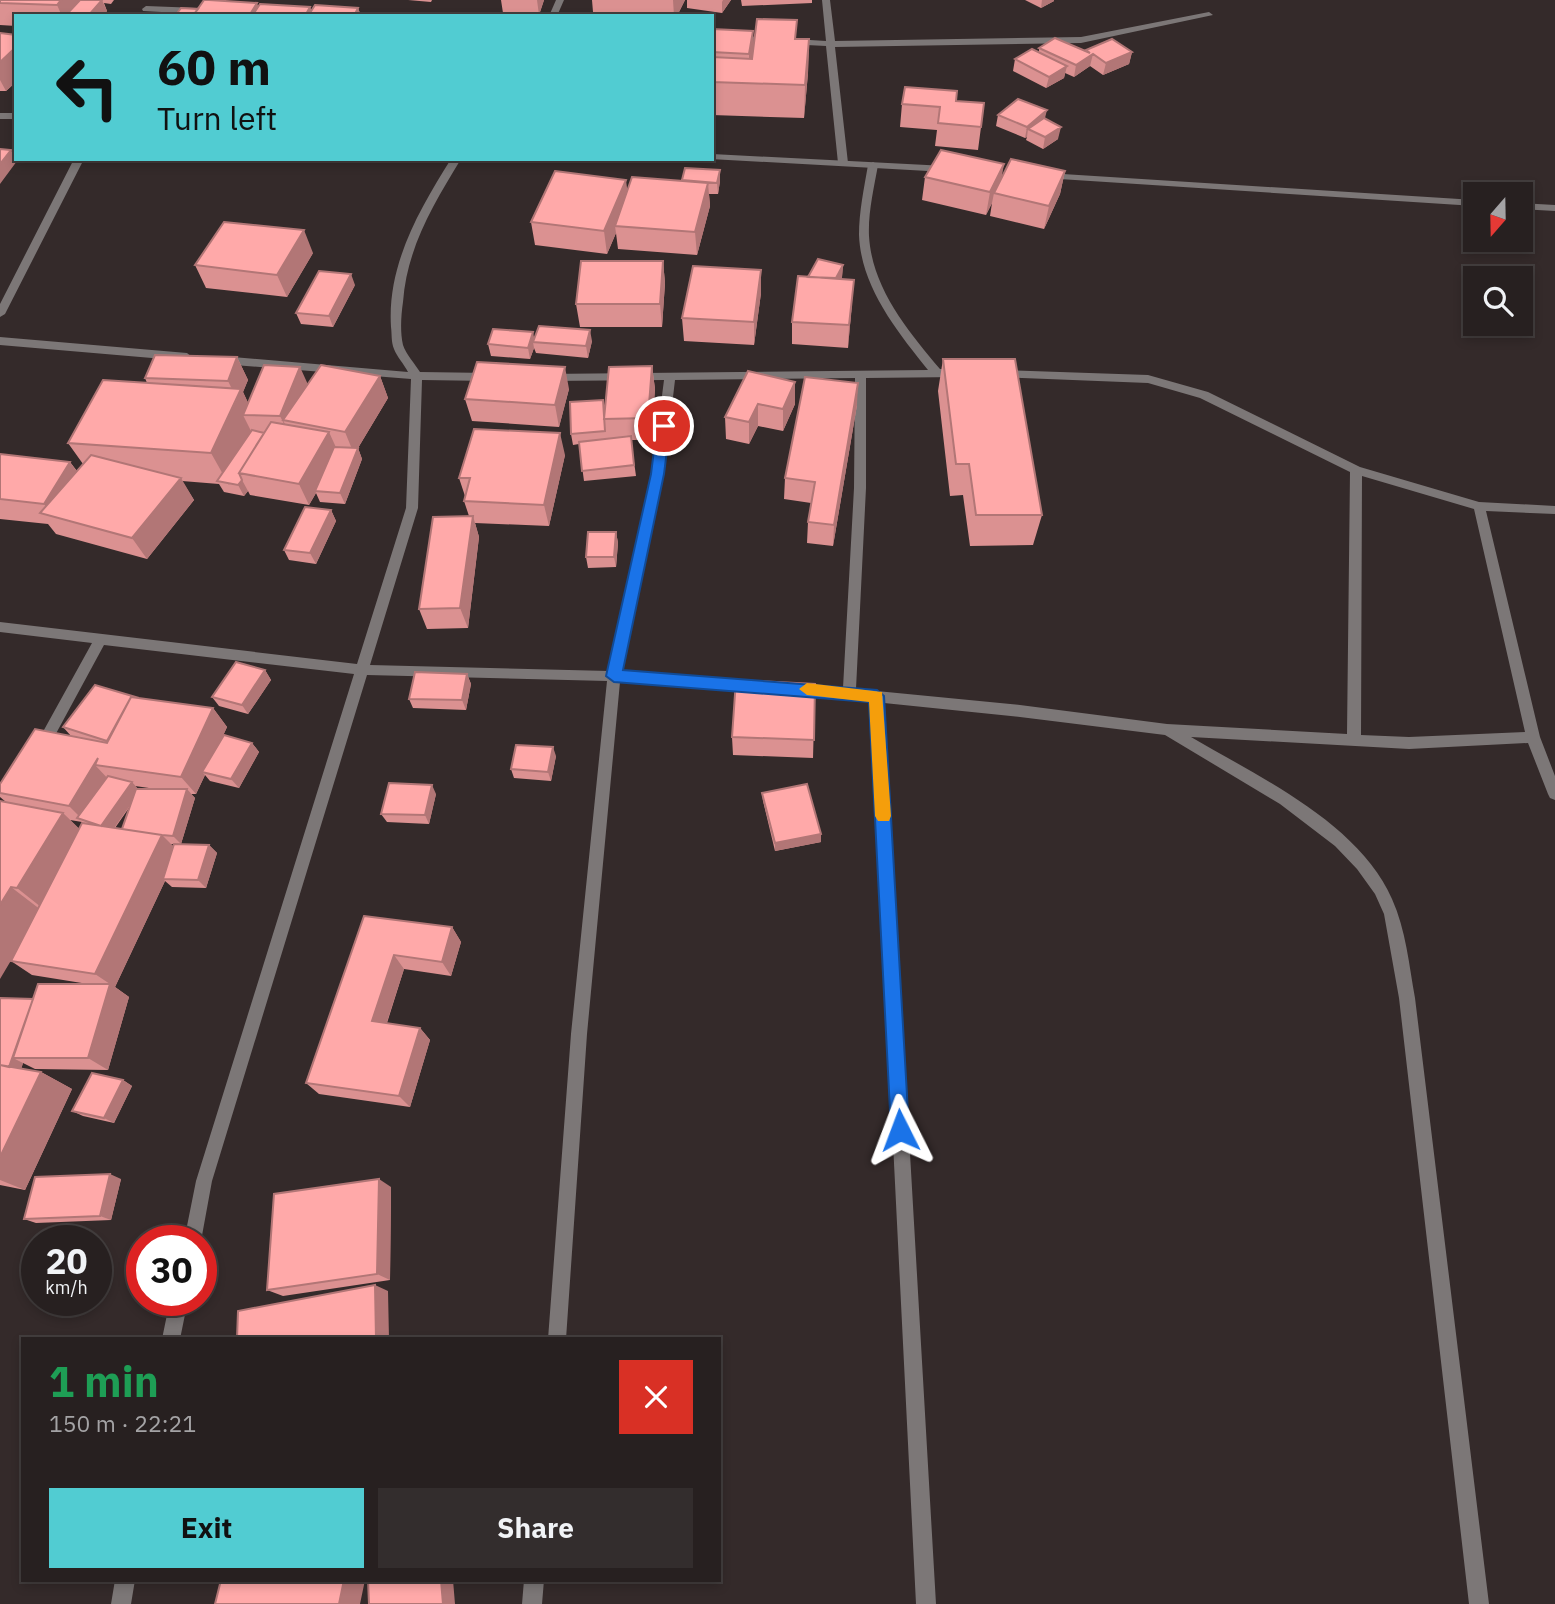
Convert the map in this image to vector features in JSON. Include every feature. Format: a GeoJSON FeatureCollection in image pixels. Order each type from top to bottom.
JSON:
{"type":"FeatureCollection","features":[{"type":"Feature","properties":{"kind":"street"},"geometry":{"type":"LineString","coordinates":[[827,0],[843,163]]}},
{"type":"Feature","properties":{"kind":"street"},"geometry":{"type":"LineString","coordinates":[[146,8],[215,12]]}},
{"type":"Feature","properties":{"kind":"street"},"geometry":{"type":"LineString","coordinates":[[714,37],[832,44],[1081,40],[1209,15]]}},
{"type":"Feature","properties":{"kind":"street"},"geometry":{"type":"LineString","coordinates":[[714,157],[955,170]]}},
{"type":"Feature","properties":{"kind":"street"},"geometry":{"type":"LineString","coordinates":[[0,314],[78,161]]}},
{"type":"Feature","properties":{"kind":"street"},"geometry":{"type":"LineString","coordinates":[[195,1225],[204,1181],[412,508],[417,376],[398,347],[396,317],[399,284],[407,250],[435,193],[455,161]]}},
{"type":"Feature","properties":{"kind":"street"},"geometry":{"type":"LineString","coordinates":[[873,165],[865,216],[866,255],[877,288],[911,342],[936,372]]}},
{"type":"Feature","properties":{"kind":"street"},"geometry":{"type":"LineString","coordinates":[[1037,175],[1463,202]]}},
{"type":"Feature","properties":{"kind":"street"},"geometry":{"type":"LineString","coordinates":[[1533,207],[1555,208]]}},
{"type":"Feature","properties":{"kind":"street"},"geometry":{"type":"LineString","coordinates":[[0,341],[194,358]]}},
{"type":"Feature","properties":{"kind":"street"},"geometry":{"type":"LineString","coordinates":[[208,359],[417,376],[497,377]]}},
{"type":"Feature","properties":{"kind":"street"},"geometry":{"type":"LineString","coordinates":[[537,377],[976,373]]}},
{"type":"Feature","properties":{"kind":"street"},"geometry":{"type":"LineString","coordinates":[[849,692],[860,488],[861,374]]}},
{"type":"Feature","properties":{"kind":"street"},"geometry":{"type":"LineString","coordinates":[[989,374],[1148,379],[1204,395],[1356,470],[1479,506],[1555,510]]}},
{"type":"Feature","properties":{"kind":"street"},"geometry":{"type":"LineString","coordinates":[[557,1337],[579,1034],[614,676],[658,474],[670,377]]}},
{"type":"Feature","properties":{"kind":"street"},"geometry":{"type":"LineString","coordinates":[[1354,740],[1356,470]]}},
{"type":"Feature","properties":{"kind":"street"},"geometry":{"type":"LineString","coordinates":[[1479,506],[1533,737],[1555,794]]}},
{"type":"Feature","properties":{"kind":"street"},"geometry":{"type":"LineString","coordinates":[[0,627],[361,670],[614,676],[849,692],[1167,730],[1409,743],[1533,737]]}},
{"type":"Feature","properties":{"kind":"street"},"geometry":{"type":"LineString","coordinates":[[34,760],[101,639]]}},
{"type":"Feature","properties":{"kind":"street"},"geometry":{"type":"LineString","coordinates":[[877,696],[926,1604]]}},
{"type":"Feature","properties":{"kind":"street"},"geometry":{"type":"LineString","coordinates":[[1167,730],[1316,821],[1357,860],[1381,890],[1396,935],[1407,998],[1479,1604]]}},
{"type":"Feature","properties":{"kind":"street"},"geometry":{"type":"LineString","coordinates":[[171,1337],[176,1316]]}},
{"type":"Feature","properties":{"kind":"street"},"geometry":{"type":"LineString","coordinates":[[121,1604],[125,1582]]}},
{"type":"Feature","properties":{"kind":"street"},"geometry":{"type":"LineString","coordinates":[[532,1604],[534,1582]]}},
{"type":"Feature","properties":{"kind":"building"},"geometry":{"type":"Polygon","coordinates":[[[0,0],[61,0],[57,5],[0,3],[0,0]]]}},
{"type":"Feature","properties":{"kind":"building"},"geometry":{"type":"Polygon","coordinates":[[[80,0],[102,0],[90,14],[67,14],[80,0]]]}},
{"type":"Feature","properties":{"kind":"building"},"geometry":{"type":"Polygon","coordinates":[[[204,0],[257,3],[250,14],[195,13],[204,0]]]}},
{"type":"Feature","properties":{"kind":"building"},"geometry":{"type":"Polygon","coordinates":[[[260,4],[310,7],[306,14],[253,14],[260,4]]]}},
{"type":"Feature","properties":{"kind":"building"},"geometry":{"type":"Polygon","coordinates":[[[315,5],[358,8],[355,14],[309,14],[315,5]]]}},
{"type":"Feature","properties":{"kind":"building"},"geometry":{"type":"Polygon","coordinates":[[[181,8],[198,9],[195,14],[176,14],[181,8]]]}},
{"type":"Feature","properties":{"kind":"building"},"geometry":{"type":"Polygon","coordinates":[[[757,19],[797,20],[795,39],[809,39],[805,85],[714,82],[714,57],[752,59],[757,19]]]}},
{"type":"Feature","properties":{"kind":"building"},"geometry":{"type":"Polygon","coordinates":[[[714,29],[753,31],[749,54],[714,52],[714,29]]]}},
{"type":"Feature","properties":{"kind":"building"},"geometry":{"type":"Polygon","coordinates":[[[0,33],[14,35],[14,49],[0,62],[0,33]]]}},
{"type":"Feature","properties":{"kind":"building"},"geometry":{"type":"Polygon","coordinates":[[[1055,38],[1090,53],[1086,50],[1112,39],[1132,52],[1106,63],[1093,54],[1076,65],[1039,48],[1055,38]]]}},
{"type":"Feature","properties":{"kind":"building"},"geometry":{"type":"Polygon","coordinates":[[[1032,49],[1067,66],[1049,77],[1015,59],[1032,49]]]}},
{"type":"Feature","properties":{"kind":"building"},"geometry":{"type":"Polygon","coordinates":[[[905,87],[957,91],[956,101],[984,103],[981,127],[938,123],[940,107],[902,104],[905,87]]]}},
{"type":"Feature","properties":{"kind":"building"},"geometry":{"type":"Polygon","coordinates":[[[1018,99],[1047,110],[1027,127],[998,115],[1018,99]]]}},
{"type":"Feature","properties":{"kind":"building"},"geometry":{"type":"Polygon","coordinates":[[[1044,118],[1061,127],[1045,137],[1028,129],[1044,118]]]}},
{"type":"Feature","properties":{"kind":"building"},"geometry":{"type":"Polygon","coordinates":[[[0,149],[11,150],[0,164],[0,149]]]}},
{"type":"Feature","properties":{"kind":"building"},"geometry":{"type":"Polygon","coordinates":[[[941,150],[1004,164],[990,192],[925,177],[941,150]]]}},
{"type":"Feature","properties":{"kind":"building"},"geometry":{"type":"Polygon","coordinates":[[[1011,159],[1065,171],[1049,206],[994,193],[1011,159]]]}},
{"type":"Feature","properties":{"kind":"building"},"geometry":{"type":"Polygon","coordinates":[[[685,168],[720,170],[717,183],[682,180],[685,168]]]}},
{"type":"Feature","properties":{"kind":"building"},"geometry":{"type":"Polygon","coordinates":[[[555,171],[626,180],[604,231],[531,222],[555,171]]]}},
{"type":"Feature","properties":{"kind":"building"},"geometry":{"type":"Polygon","coordinates":[[[632,177],[708,183],[695,232],[615,226],[632,177]]]}},
{"type":"Feature","properties":{"kind":"building"},"geometry":{"type":"Polygon","coordinates":[[[224,222],[304,230],[277,275],[195,265],[224,222]]]}},
{"type":"Feature","properties":{"kind":"building"},"geometry":{"type":"Polygon","coordinates":[[[818,259],[843,265],[836,278],[808,277],[818,259]]]}},
{"type":"Feature","properties":{"kind":"building"},"geometry":{"type":"Polygon","coordinates":[[[581,261],[663,261],[660,304],[576,304],[581,261]]]}},
{"type":"Feature","properties":{"kind":"building"},"geometry":{"type":"Polygon","coordinates":[[[693,266],[761,270],[754,322],[682,318],[693,266]]]}},
{"type":"Feature","properties":{"kind":"building"},"geometry":{"type":"Polygon","coordinates":[[[319,271],[351,274],[329,316],[296,313],[319,271]]]}},
{"type":"Feature","properties":{"kind":"building"},"geometry":{"type":"Polygon","coordinates":[[[798,276],[854,280],[849,325],[792,322],[798,276]]]}},
{"type":"Feature","properties":{"kind":"building"},"geometry":{"type":"Polygon","coordinates":[[[539,326],[590,330],[586,346],[533,342],[539,326]]]}},
{"type":"Feature","properties":{"kind":"building"},"geometry":{"type":"Polygon","coordinates":[[[493,329],[533,332],[528,348],[488,344],[493,329]]]}},
{"type":"Feature","properties":{"kind":"building"},"geometry":{"type":"Polygon","coordinates":[[[155,355],[237,357],[228,381],[145,378],[155,355]]]}},
{"type":"Feature","properties":{"kind":"building"},"geometry":{"type":"Polygon","coordinates":[[[943,359],[1015,359],[1042,515],[976,515],[969,464],[956,464],[943,359]]]}},
{"type":"Feature","properties":{"kind":"building"},"geometry":{"type":"Polygon","coordinates":[[[477,362],[565,367],[555,405],[465,399],[477,362]]]}},
{"type":"Feature","properties":{"kind":"building"},"geometry":{"type":"Polygon","coordinates":[[[264,365],[300,367],[280,416],[243,415],[264,365]]]}},
{"type":"Feature","properties":{"kind":"building"},"geometry":{"type":"Polygon","coordinates":[[[321,365],[380,376],[345,432],[283,420],[321,365]]]}},
{"type":"Feature","properties":{"kind":"building"},"geometry":{"type":"Polygon","coordinates":[[[652,366],[648,418],[604,419],[609,367],[652,366]]]}},
{"type":"Feature","properties":{"kind":"building"},"geometry":{"type":"Polygon","coordinates":[[[748,371],[795,382],[783,409],[758,404],[749,422],[725,417],[748,371]]]}},
{"type":"Feature","properties":{"kind":"building"},"geometry":{"type":"Polygon","coordinates":[[[805,377],[858,383],[834,525],[808,522],[815,482],[785,478],[805,377]]]}},
{"type":"Feature","properties":{"kind":"building"},"geometry":{"type":"Polygon","coordinates":[[[103,380],[241,389],[211,453],[68,443],[103,380]]]}},
{"type":"Feature","properties":{"kind":"building"},"geometry":{"type":"Polygon","coordinates":[[[603,400],[605,431],[571,434],[570,402],[603,400]]]}},
{"type":"Feature","properties":{"kind":"building"},"geometry":{"type":"Polygon","coordinates":[[[271,422],[329,432],[299,484],[239,473],[271,422]]]}},
{"type":"Feature","properties":{"kind":"building"},"geometry":{"type":"Polygon","coordinates":[[[474,429],[560,433],[544,505],[464,501],[470,478],[459,478],[474,429]]]}},
{"type":"Feature","properties":{"kind":"building"},"geometry":{"type":"Polygon","coordinates":[[[252,430],[264,433],[239,473],[242,480],[238,485],[217,481],[252,430]]]}},
{"type":"Feature","properties":{"kind":"building"},"geometry":{"type":"Polygon","coordinates":[[[631,436],[634,465],[582,471],[579,442],[631,436]]]}},
{"type":"Feature","properties":{"kind":"building"},"geometry":{"type":"Polygon","coordinates":[[[334,447],[358,448],[340,493],[315,491],[334,447]]]}},
{"type":"Feature","properties":{"kind":"building"},"geometry":{"type":"Polygon","coordinates":[[[0,454],[70,462],[44,504],[0,499],[0,454]]]}},
{"type":"Feature","properties":{"kind":"building"},"geometry":{"type":"Polygon","coordinates":[[[91,455],[181,478],[132,538],[40,513],[91,455]]]}},
{"type":"Feature","properties":{"kind":"building"},"geometry":{"type":"Polygon","coordinates":[[[305,507],[331,510],[310,553],[284,550],[305,507]]]}},
{"type":"Feature","properties":{"kind":"building"},"geometry":{"type":"Polygon","coordinates":[[[473,516],[460,608],[419,609],[433,517],[473,516]]]}},
{"type":"Feature","properties":{"kind":"building"},"geometry":{"type":"Polygon","coordinates":[[[588,532],[616,532],[614,557],[586,557],[588,532]]]}},
{"type":"Feature","properties":{"kind":"building"},"geometry":{"type":"Polygon","coordinates":[[[236,662],[265,670],[242,705],[212,697],[236,662]]]}},
{"type":"Feature","properties":{"kind":"building"},"geometry":{"type":"Polygon","coordinates":[[[415,672],[467,674],[462,700],[409,699],[415,672]]]}},
{"type":"Feature","properties":{"kind":"building"},"geometry":{"type":"Polygon","coordinates":[[[736,680],[815,684],[814,740],[732,737],[736,680]]]}},
{"type":"Feature","properties":{"kind":"building"},"geometry":{"type":"Polygon","coordinates":[[[95,685],[139,698],[131,697],[107,741],[63,727],[95,685]]]}},
{"type":"Feature","properties":{"kind":"building"},"geometry":{"type":"Polygon","coordinates":[[[131,697],[213,708],[181,777],[95,765],[98,758],[69,806],[0,793],[0,784],[35,729],[107,743],[131,697]]]}},
{"type":"Feature","properties":{"kind":"building"},"geometry":{"type":"Polygon","coordinates":[[[224,735],[252,743],[231,779],[202,772],[224,735]]]}},
{"type":"Feature","properties":{"kind":"building"},"geometry":{"type":"Polygon","coordinates":[[[516,745],[553,747],[548,772],[511,769],[516,745]]]}},
{"type":"Feature","properties":{"kind":"building"},"geometry":{"type":"Polygon","coordinates":[[[108,776],[132,782],[101,826],[77,818],[108,776]]]}},
{"type":"Feature","properties":{"kind":"building"},"geometry":{"type":"Polygon","coordinates":[[[389,783],[432,785],[425,815],[381,814],[389,783]]]}},
{"type":"Feature","properties":{"kind":"building"},"geometry":{"type":"Polygon","coordinates":[[[807,784],[821,834],[775,843],[762,793],[807,784]]]}},
{"type":"Feature","properties":{"kind":"building"},"geometry":{"type":"Polygon","coordinates":[[[136,789],[187,789],[173,836],[122,829],[136,789]]]}},
{"type":"Feature","properties":{"kind":"building"},"geometry":{"type":"Polygon","coordinates":[[[0,801],[63,813],[17,888],[11,887],[0,905],[0,801]]]}},
{"type":"Feature","properties":{"kind":"building"},"geometry":{"type":"Polygon","coordinates":[[[82,823],[162,835],[95,974],[11,961],[82,823]]]}},
{"type":"Feature","properties":{"kind":"building"},"geometry":{"type":"Polygon","coordinates":[[[174,844],[209,845],[198,880],[163,879],[174,844]]]}},
{"type":"Feature","properties":{"kind":"building"},"geometry":{"type":"Polygon","coordinates":[[[364,916],[452,927],[442,962],[394,955],[372,1021],[420,1028],[399,1096],[306,1083],[364,916]]]}},
{"type":"Feature","properties":{"kind":"building"},"geometry":{"type":"Polygon","coordinates":[[[38,984],[110,984],[88,1058],[13,1058],[38,984]]]}},
{"type":"Feature","properties":{"kind":"building"},"geometry":{"type":"Polygon","coordinates":[[[0,998],[33,999],[9,1067],[0,1065],[0,998]]]}},
{"type":"Feature","properties":{"kind":"building"},"geometry":{"type":"Polygon","coordinates":[[[0,1065],[41,1072],[0,1157],[0,1065]]]}},
{"type":"Feature","properties":{"kind":"building"},"geometry":{"type":"Polygon","coordinates":[[[92,1073],[123,1080],[104,1118],[72,1111],[92,1073]]]}},
{"type":"Feature","properties":{"kind":"building"},"geometry":{"type":"Polygon","coordinates":[[[110,1174],[100,1216],[24,1219],[35,1177],[110,1174]]]}},
{"type":"Feature","properties":{"kind":"building"},"geometry":{"type":"Polygon","coordinates":[[[379,1179],[377,1274],[267,1290],[274,1194],[379,1179]]]}},
{"type":"Feature","properties":{"kind":"building"},"geometry":{"type":"Polygon","coordinates":[[[375,1285],[376,1337],[237,1337],[238,1311],[375,1285]]]}},
{"type":"Feature","properties":{"kind":"building"},"geometry":{"type":"Polygon","coordinates":[[[220,1582],[344,1582],[339,1604],[215,1604],[220,1582]]]}},
{"type":"Feature","properties":{"kind":"building"},"geometry":{"type":"Polygon","coordinates":[[[368,1582],[441,1582],[443,1604],[369,1604],[368,1582]]]}},
{"type":"Feature","properties":{"kind":"slow traffic"},"geometry":{"type":"LineString","coordinates":[[807,689],[877,696],[883,816]]}},
{"type":"Feature","properties":{"kind":"route"},"geometry":{"type":"LineString","coordinates":[[664,426],[658,474],[614,676],[877,696],[900,1130]]}}]}
